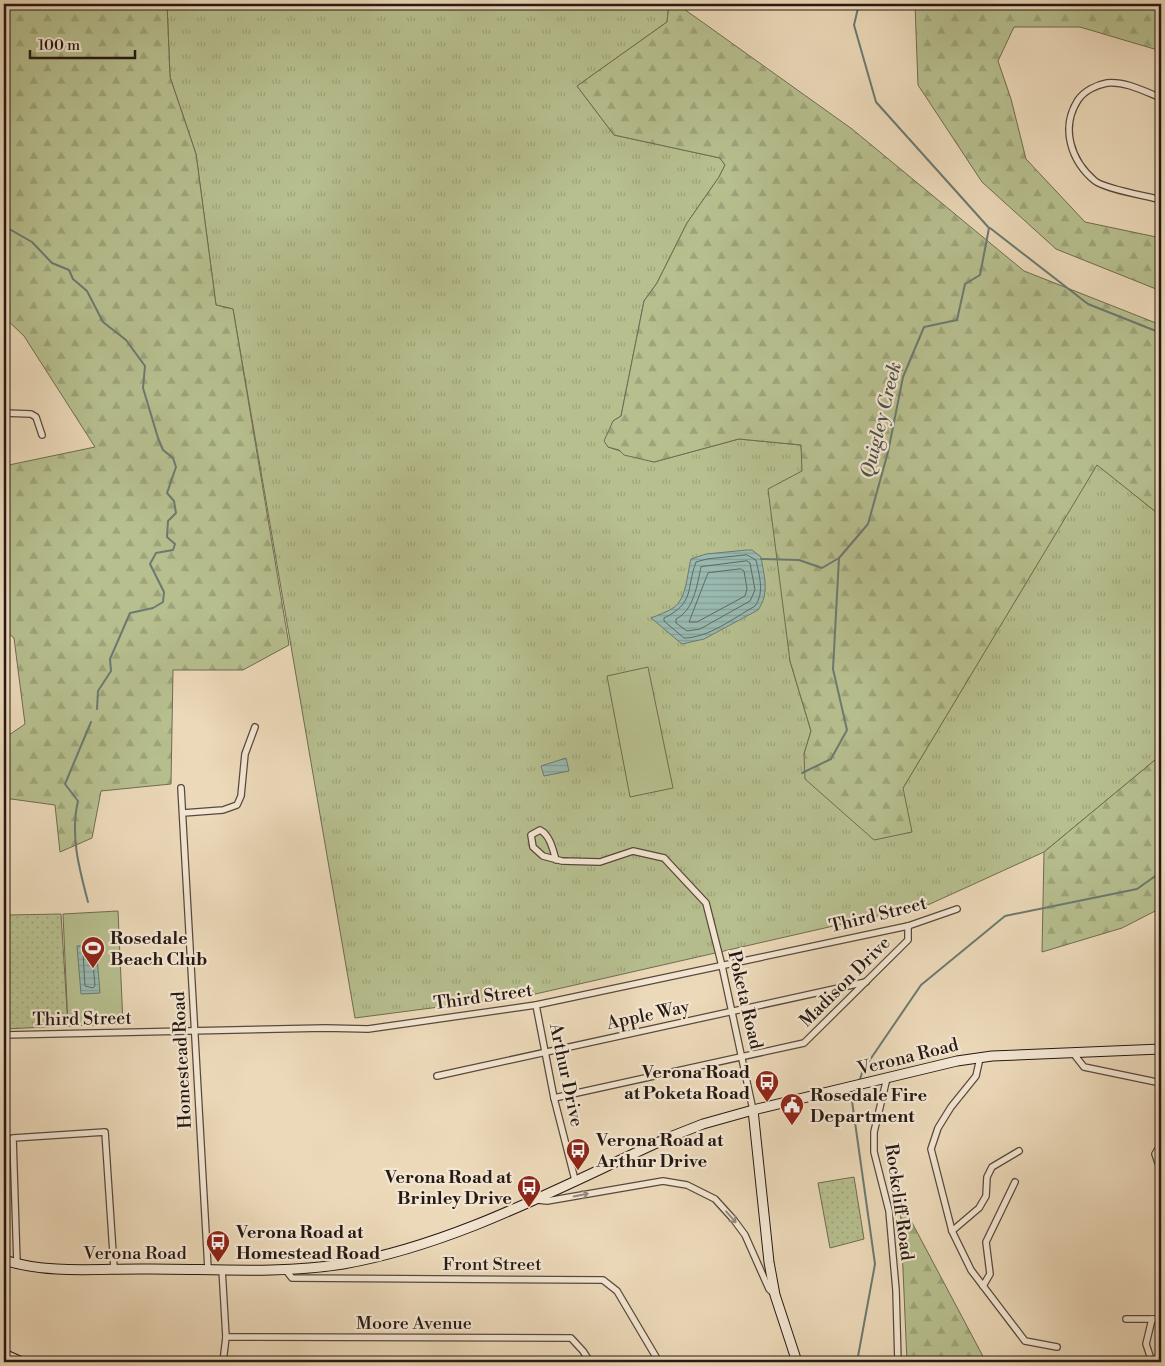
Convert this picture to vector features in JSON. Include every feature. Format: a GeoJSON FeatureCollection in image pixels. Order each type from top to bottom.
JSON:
{"type":"FeatureCollection","features":[{"type":"Feature","properties":{"kind":"street"},"geometry":{"type":"LineString","coordinates":[[1161,98],[1121,83],[1105,83],[1091,88],[1081,96],[1071,111],[1068,126],[1070,144],[1076,159],[1096,182],[1161,200]]}},
{"type":"Feature","properties":{"kind":"street"},"geometry":{"type":"LineString","coordinates":[[4,413],[32,414],[36,417],[42,436]]}},
{"type":"Feature","properties":{"kind":"street"},"geometry":{"type":"LineString","coordinates":[[183,813],[223,810],[237,805],[241,796],[245,754],[255,727]]}},
{"type":"Feature","properties":{"kind":"street","name":"Homestead Road"},"geometry":{"type":"LineString","coordinates":[[181,788],[208,1269]]}},
{"type":"Feature","properties":{"kind":"street","name":"Poketa Road"},"geometry":{"type":"LineString","coordinates":[[556,860],[544,833],[540,830],[532,835],[533,847],[543,856],[556,860],[600,862],[633,851],[664,858],[706,903],[743,1058],[753,1110],[768,1262],[775,1295],[797,1362]]}},
{"type":"Feature","properties":{"kind":"street","name":"Third Street"},"geometry":{"type":"LineString","coordinates":[[4,1035],[368,1029],[536,1005],[908,926],[957,909]]}},
{"type":"Feature","properties":{"kind":"street","name":"Madison Drive"},"geometry":{"type":"LineString","coordinates":[[554,1098],[743,1058],[804,1043],[908,940],[908,926]]}},
{"type":"Feature","properties":{"kind":"street","name":"Apple Way"},"geometry":{"type":"LineString","coordinates":[[437,1076],[732,1013],[866,982]]}},
{"type":"Feature","properties":{"kind":"street","name":"Arthur Drive"},"geometry":{"type":"LineString","coordinates":[[536,1005],[554,1098],[575,1180]]}},
{"type":"Feature","properties":{"kind":"street","name":"Verona Road"},"geometry":{"type":"LineString","coordinates":[[4,1260],[17,1264],[48,1268],[222,1270],[285,1269],[341,1264],[373,1258],[475,1224],[703,1124],[753,1110],[835,1092],[957,1061],[980,1058],[1161,1049]]}},
{"type":"Feature","properties":{"kind":"street"},"geometry":{"type":"LineString","coordinates":[[1073,1053],[1084,1067],[1161,1083]]}},
{"type":"Feature","properties":{"kind":"street"},"geometry":{"type":"LineString","coordinates":[[980,1058],[976,1076],[951,1107],[938,1128],[931,1149],[952,1231],[971,1270],[1025,1341],[1057,1347]]}},
{"type":"Feature","properties":{"kind":"street","name":"Rockcliff Road"},"geometry":{"type":"LineString","coordinates":[[887,1078],[874,1132],[874,1152],[889,1211],[896,1290],[898,1362]]}},
{"type":"Feature","properties":{"kind":"street"},"geometry":{"type":"LineString","coordinates":[[17,1264],[13,1138],[105,1132],[114,1268]]}},
{"type":"Feature","properties":{"kind":"street"},"geometry":{"type":"LineString","coordinates":[[1161,1144],[1155,1154],[1155,1159],[1161,1165]]}},
{"type":"Feature","properties":{"kind":"street"},"geometry":{"type":"LineString","coordinates":[[952,1231],[979,1208],[986,1196],[988,1177],[992,1167],[1019,1151]]}},
{"type":"Feature","properties":{"kind":"street"},"geometry":{"type":"LineString","coordinates":[[533,1199],[547,1201],[663,1181],[687,1185],[715,1199],[734,1220],[745,1235],[769,1289],[775,1295]]}},
{"type":"Feature","properties":{"kind":"street"},"geometry":{"type":"LineString","coordinates":[[984,1286],[990,1274],[986,1242],[1015,1182]]}},
{"type":"Feature","properties":{"kind":"street","name":"Front Street"},"geometry":{"type":"LineString","coordinates":[[285,1269],[292,1278],[603,1280],[617,1290],[659,1362]]}},
{"type":"Feature","properties":{"kind":"street"},"geometry":{"type":"LineString","coordinates":[[222,1270],[226,1337],[223,1362]]}},
{"type":"Feature","properties":{"kind":"street"},"geometry":{"type":"LineString","coordinates":[[1126,1319],[1161,1320]]}},
{"type":"Feature","properties":{"kind":"street"},"geometry":{"type":"LineString","coordinates":[[1152,1319],[1146,1344],[1152,1362]]}},
{"type":"Feature","properties":{"kind":"street","name":"Moore Avenue"},"geometry":{"type":"LineString","coordinates":[[226,1337],[571,1338],[577,1342],[590,1362]]}},
{"type":"Feature","properties":{"kind":"street"},"geometry":{"type":"LineString","coordinates":[[4,1354],[22,1362]]}},
{"type":"Feature","properties":{"kind":"green space"},"geometry":{"type":"Polygon","coordinates":[[[4,4],[167,4],[170,77],[196,154],[216,305],[233,309],[289,645],[243,670],[173,670],[171,784],[101,791],[92,838],[60,852],[55,805],[4,798],[4,734],[9,735],[25,724],[14,638],[4,630],[4,466],[95,447],[24,336],[4,317],[4,4]]]}},
{"type":"Feature","properties":{"kind":"green space"},"geometry":{"type":"Polygon","coordinates":[[[167,4],[669,4],[667,22],[577,86],[614,135],[720,158],[725,165],[719,177],[687,223],[657,283],[644,301],[621,416],[613,421],[608,447],[654,462],[739,439],[801,445],[803,471],[790,661],[811,731],[804,754],[903,788],[1097,464],[1161,516],[1161,755],[1044,852],[930,904],[531,995],[355,1018],[233,309],[216,305],[196,154],[170,77],[167,4]]]}},
{"type":"Feature","properties":{"kind":"green space"},"geometry":{"type":"Polygon","coordinates":[[[669,4],[677,4],[852,129],[1024,271],[1161,325],[1161,516],[1097,465],[903,788],[912,832],[874,840],[805,779],[804,754],[811,731],[790,661],[768,489],[802,471],[801,445],[739,439],[654,462],[624,455],[619,450],[608,447],[604,441],[613,421],[621,416],[644,301],[657,283],[687,223],[719,177],[725,165],[720,158],[614,135],[577,86],[667,22],[669,4]]]}},
{"type":"Feature","properties":{"kind":"green space"},"geometry":{"type":"Polygon","coordinates":[[[915,4],[1161,5],[1161,51],[1080,27],[1014,27],[998,61],[1011,99],[1026,159],[1085,222],[1161,238],[1161,291],[1056,249],[982,182],[918,85],[915,4]]]}},
{"type":"Feature","properties":{"kind":"green space"},"geometry":{"type":"Polygon","coordinates":[[[648,667],[673,788],[630,797],[607,676],[648,667]]]}},
{"type":"Feature","properties":{"kind":"green space"},"geometry":{"type":"Polygon","coordinates":[[[1161,755],[1161,908],[1122,928],[1042,952],[1044,852],[1161,755]]]}},
{"type":"Feature","properties":{"kind":"green space","name":"Rosedale Beach Club"},"geometry":{"type":"Polygon","coordinates":[[[118,911],[123,1024],[68,1026],[63,914],[118,911]]]}},
{"type":"Feature","properties":{"kind":"green space","name":"Rosedale Beach Club"},"geometry":{"type":"Polygon","coordinates":[[[61,914],[68,1026],[4,1029],[8,915],[61,914]]]}},
{"type":"Feature","properties":{"kind":"green space"},"geometry":{"type":"Polygon","coordinates":[[[854,1177],[864,1239],[830,1248],[818,1183],[854,1177]]]}},
{"type":"Feature","properties":{"kind":"green space"},"geometry":{"type":"Polygon","coordinates":[[[900,1200],[986,1362],[907,1362],[900,1200]]]}},
{"type":"Feature","properties":{"kind":"water"},"geometry":{"type":"Polygon","coordinates":[[[752,550],[761,557],[765,578],[764,597],[758,610],[704,639],[682,644],[651,618],[678,604],[684,592],[691,559],[706,554],[752,550]]]}},
{"type":"Feature","properties":{"kind":"water"},"geometry":{"type":"Polygon","coordinates":[[[566,758],[569,771],[544,776],[541,766],[566,758]]]}},
{"type":"Feature","properties":{"kind":"water"},"geometry":{"type":"Polygon","coordinates":[[[96,945],[100,993],[81,994],[77,946],[96,945]]]}},
{"type":"Feature","properties":{"kind":"waterway","name":"Quigley Creek"},"geometry":{"type":"LineString","coordinates":[[802,773],[831,759],[847,730],[833,669],[839,558],[868,524],[888,452],[903,377],[924,327],[957,320],[965,284],[980,275],[989,228],[876,102],[854,25],[859,4]]}},
{"type":"Feature","properties":{"kind":"waterway"},"geometry":{"type":"LineString","coordinates":[[4,226],[32,242],[52,263],[69,270],[73,279],[87,291],[103,322],[126,340],[145,366],[143,388],[158,438],[163,450],[173,458],[176,467],[167,493],[174,501],[176,513],[168,521],[167,537],[175,544],[173,550],[156,553],[150,564],[164,592],[163,602],[153,608],[130,613],[110,659],[111,671],[98,691],[97,709]]}},
{"type":"Feature","properties":{"kind":"waterway"},"geometry":{"type":"LineString","coordinates":[[990,228],[1088,304],[1161,333]]}},
{"type":"Feature","properties":{"kind":"waterway"},"geometry":{"type":"LineString","coordinates":[[761,559],[799,560],[822,568],[839,558]]}},
{"type":"Feature","properties":{"kind":"waterway"},"geometry":{"type":"LineString","coordinates":[[88,902],[75,839],[78,801],[65,784],[91,722]]}},
{"type":"Feature","properties":{"kind":"waterway"},"geometry":{"type":"LineString","coordinates":[[859,1082],[863,1070],[921,985],[1005,916],[1137,889],[1161,872]]}},
{"type":"Feature","properties":{"kind":"waterway"},"geometry":{"type":"LineString","coordinates":[[856,1089],[852,1101],[875,1264],[857,1362]]}},
{"type":"Feature","properties":{"kind":"place","name":"Rosedale Beach Club"},"geometry":{"type":"Point","coordinates":[93,969]}},
{"type":"Feature","properties":{"kind":"place","name":"Verona Road at Poketa Road"},"geometry":{"type":"Point","coordinates":[767,1103]}},
{"type":"Feature","properties":{"kind":"place","name":"Rosedale Fire Department"},"geometry":{"type":"Point","coordinates":[792,1126]}},
{"type":"Feature","properties":{"kind":"place","name":"Verona Road at Arthur Drive"},"geometry":{"type":"Point","coordinates":[578,1171]}},
{"type":"Feature","properties":{"kind":"place","name":"Verona Road at Brinley Drive"},"geometry":{"type":"Point","coordinates":[529,1208]}},
{"type":"Feature","properties":{"kind":"place","name":"Verona Road at Homestead Road"},"geometry":{"type":"Point","coordinates":[218,1263]}}]}
